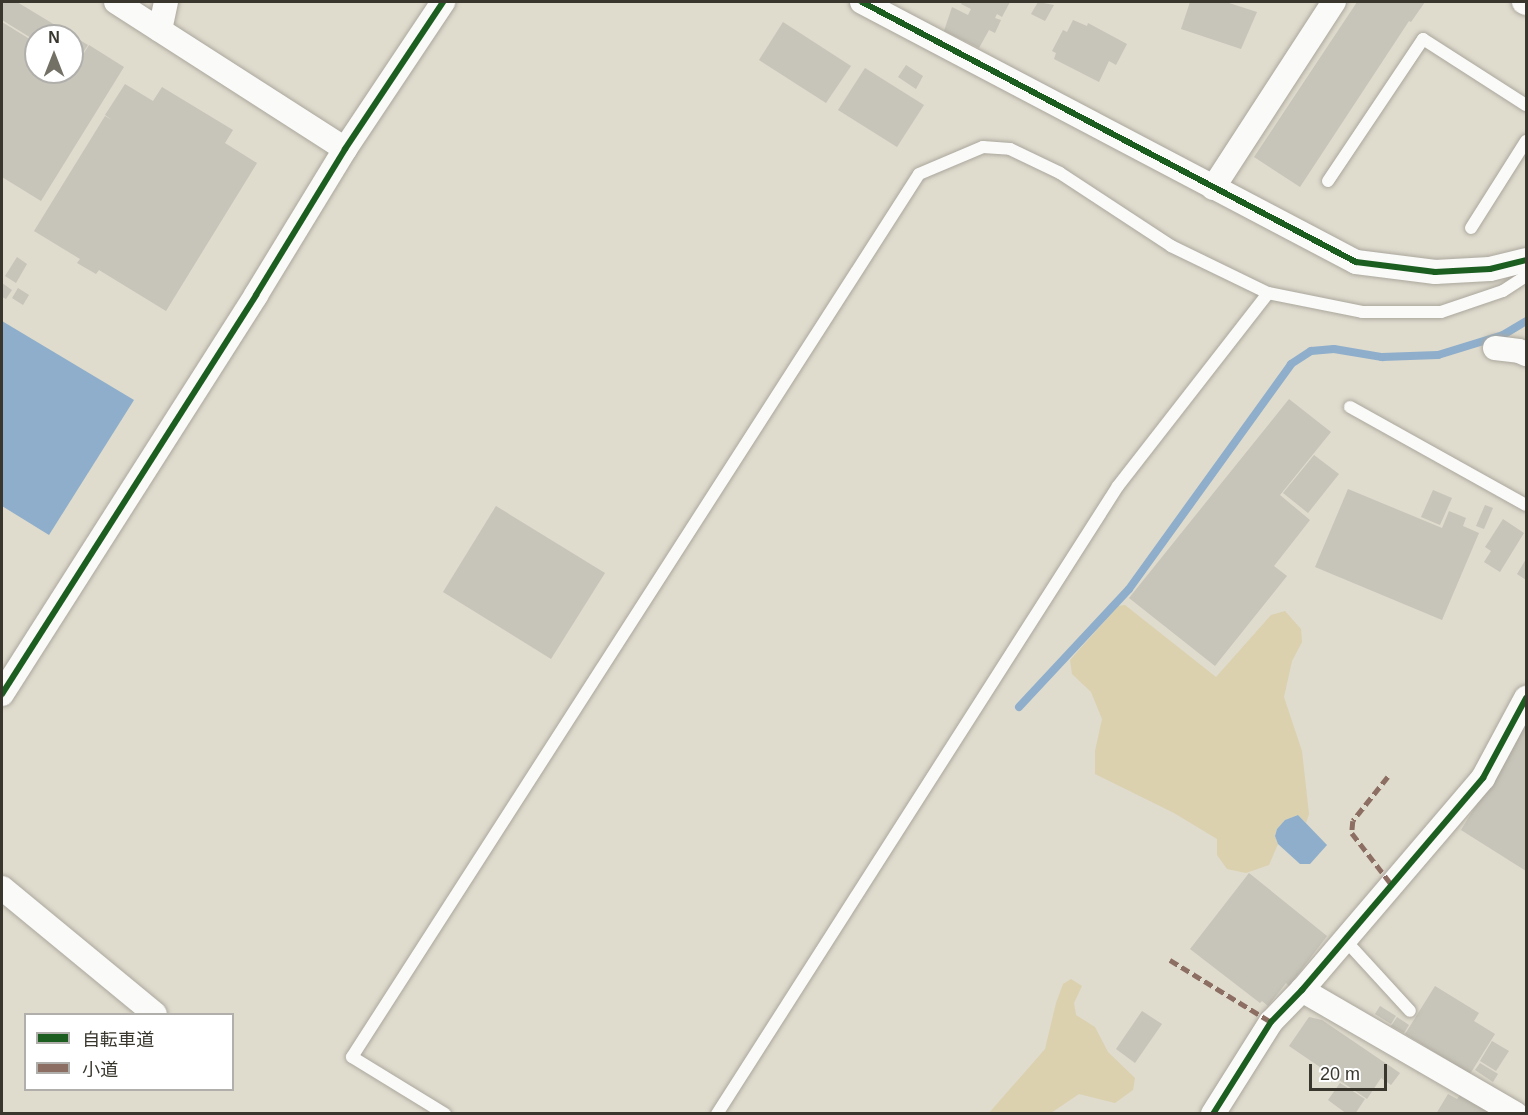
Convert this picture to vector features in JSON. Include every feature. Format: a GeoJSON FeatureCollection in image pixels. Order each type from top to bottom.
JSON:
{"type":"FeatureCollection","features":[{"type":"Feature","properties":{"kind":"street"},"geometry":{"type":"LineString","coordinates":[[116,2],[345,149]]}},
{"type":"Feature","properties":{"kind":"street"},"geometry":{"type":"LineString","coordinates":[[160,30],[166,2]]}},
{"type":"Feature","properties":{"kind":"street"},"geometry":{"type":"LineString","coordinates":[[2,694],[256,295],[345,149],[443,2]]}},
{"type":"Feature","properties":{"kind":"street"},"geometry":{"type":"LineString","coordinates":[[862,2],[1356,262],[1435,272],[1490,269],[1527,260]]}},
{"type":"Feature","properties":{"kind":"street"},"geometry":{"type":"LineString","coordinates":[[1213,188],[1334,2]]}},
{"type":"Feature","properties":{"kind":"street"},"geometry":{"type":"LineString","coordinates":[[1495,348],[1527,354]]}},
{"type":"Feature","properties":{"kind":"street"},"geometry":{"type":"LineString","coordinates":[[1213,1113],[1270,1022],[1302,990],[1483,778],[1527,698]]}},
{"type":"Feature","properties":{"kind":"street"},"geometry":{"type":"LineString","coordinates":[[2,888],[154,1013]]}},
{"type":"Feature","properties":{"kind":"street"},"geometry":{"type":"LineString","coordinates":[[1302,990],[1516,1113]]}},
{"type":"Feature","properties":{"kind":"lane"},"geometry":{"type":"LineString","coordinates":[[1328,181],[1423,39],[1527,105]]}},
{"type":"Feature","properties":{"kind":"lane"},"geometry":{"type":"LineString","coordinates":[[1471,228],[1527,141]]}},
{"type":"Feature","properties":{"kind":"lane"},"geometry":{"type":"LineString","coordinates":[[445,1113],[352,1057],[919,174],[983,147],[1010,149],[1060,173],[1171,246],[1268,293],[1362,312],[1441,312],[1503,291],[1527,276]]}},
{"type":"Feature","properties":{"kind":"lane"},"geometry":{"type":"LineString","coordinates":[[717,1113],[1118,486],[1268,293]]}},
{"type":"Feature","properties":{"kind":"lane"},"geometry":{"type":"LineString","coordinates":[[1350,407],[1527,505]]}},
{"type":"Feature","properties":{"kind":"lane"},"geometry":{"type":"LineString","coordinates":[[1345,940],[1410,1011]]}},
{"type":"Feature","properties":{"kind":"shaded area"},"geometry":{"type":"Polygon","coordinates":[[[1125,605],[1216,677],[1271,615],[1285,611],[1301,629],[1302,642],[1292,661],[1284,697],[1302,751],[1309,814],[1306,823],[1298,815],[1285,820],[1277,829],[1275,836],[1278,844],[1269,865],[1246,873],[1227,869],[1217,855],[1217,839],[1174,813],[1095,774],[1095,751],[1102,719],[1091,692],[1072,674],[1070,660],[1118,606],[1125,605]]]}},
{"type":"Feature","properties":{"kind":"shaded area"},"geometry":{"type":"Polygon","coordinates":[[[1071,979],[1082,986],[1074,1003],[1076,1015],[1095,1027],[1108,1052],[1135,1078],[1133,1090],[1115,1103],[1079,1094],[1051,1113],[989,1113],[1045,1049],[1063,984],[1071,979]]]}},
{"type":"Feature","properties":{"kind":"water"},"geometry":{"type":"Polygon","coordinates":[[[2,321],[134,400],[49,535],[2,506],[2,321]]]}},
{"type":"Feature","properties":{"kind":"water"},"geometry":{"type":"Polygon","coordinates":[[[1298,815],[1327,845],[1310,864],[1300,864],[1278,844],[1275,836],[1277,829],[1285,820],[1298,815]]]}},
{"type":"Feature","properties":{"kind":"building"},"geometry":{"type":"Polygon","coordinates":[[[2,2],[17,2],[53,24],[24,24],[24,34],[2,20],[2,2]]]}},
{"type":"Feature","properties":{"kind":"building"},"geometry":{"type":"Polygon","coordinates":[[[962,2],[1010,2],[1002,17],[997,14],[995,18],[1001,20],[995,33],[989,30],[979,48],[944,31],[952,7],[968,15],[971,9],[961,4],[962,2]]]}},
{"type":"Feature","properties":{"kind":"building"},"geometry":{"type":"Polygon","coordinates":[[[1038,2],[1054,5],[1045,21],[1031,14],[1038,2]]]}},
{"type":"Feature","properties":{"kind":"building"},"geometry":{"type":"Polygon","coordinates":[[[1190,2],[1226,2],[1257,12],[1241,49],[1181,29],[1190,2]]]}},
{"type":"Feature","properties":{"kind":"building"},"geometry":{"type":"Polygon","coordinates":[[[1357,2],[1425,2],[1411,22],[1409,21],[1300,187],[1254,157],[1357,2]]]}},
{"type":"Feature","properties":{"kind":"building"},"geometry":{"type":"Polygon","coordinates":[[[1073,20],[1087,26],[1088,23],[1127,44],[1116,65],[1109,61],[1099,82],[1054,59],[1056,53],[1052,51],[1063,30],[1067,32],[1073,20]]]}},
{"type":"Feature","properties":{"kind":"building"},"geometry":{"type":"Polygon","coordinates":[[[2,22],[24,36],[24,84],[84,84],[84,53],[89,45],[124,67],[41,201],[2,177],[2,22]]]}},
{"type":"Feature","properties":{"kind":"building"},"geometry":{"type":"Polygon","coordinates":[[[783,22],[851,66],[826,103],[759,60],[783,22]]]}},
{"type":"Feature","properties":{"kind":"building"},"geometry":{"type":"Polygon","coordinates":[[[906,65],[923,76],[916,89],[898,77],[906,65]]]}},
{"type":"Feature","properties":{"kind":"building"},"geometry":{"type":"Polygon","coordinates":[[[865,68],[924,105],[897,147],[838,110],[865,68]]]}},
{"type":"Feature","properties":{"kind":"building"},"geometry":{"type":"Polygon","coordinates":[[[125,84],[153,101],[162,87],[233,130],[225,143],[257,163],[166,311],[99,270],[96,274],[77,263],[80,259],[34,231],[105,116],[112,120],[105,115],[125,84]]]}},
{"type":"Feature","properties":{"kind":"building"},"geometry":{"type":"Polygon","coordinates":[[[17,257],[27,264],[16,283],[5,276],[17,257]]]}},
{"type":"Feature","properties":{"kind":"building"},"geometry":{"type":"Polygon","coordinates":[[[2,283],[12,290],[6,299],[2,297],[2,283]]]}},
{"type":"Feature","properties":{"kind":"building"},"geometry":{"type":"Polygon","coordinates":[[[18,288],[29,295],[23,305],[12,298],[18,288]]]}},
{"type":"Feature","properties":{"kind":"building"},"geometry":{"type":"Polygon","coordinates":[[[1289,399],[1331,432],[1280,495],[1310,520],[1274,566],[1287,576],[1215,666],[1129,598],[1289,399]]]}},
{"type":"Feature","properties":{"kind":"building"},"geometry":{"type":"Polygon","coordinates":[[[1314,455],[1339,474],[1308,513],[1283,493],[1314,455]]]}},
{"type":"Feature","properties":{"kind":"building"},"geometry":{"type":"Polygon","coordinates":[[[1348,489],[1442,528],[1449,511],[1466,518],[1463,526],[1479,533],[1442,620],[1315,567],[1348,489]]]}},
{"type":"Feature","properties":{"kind":"building"},"geometry":{"type":"Polygon","coordinates":[[[1433,490],[1452,498],[1440,525],[1421,517],[1433,490]]]}},
{"type":"Feature","properties":{"kind":"building"},"geometry":{"type":"Polygon","coordinates":[[[1485,505],[1493,508],[1484,529],[1476,526],[1485,505]]]}},
{"type":"Feature","properties":{"kind":"building"},"geometry":{"type":"Polygon","coordinates":[[[496,506],[605,573],[551,659],[443,592],[496,506]]]}},
{"type":"Feature","properties":{"kind":"building"},"geometry":{"type":"Polygon","coordinates":[[[1503,519],[1524,533],[1500,572],[1484,562],[1491,551],[1485,547],[1503,519]]]}},
{"type":"Feature","properties":{"kind":"building"},"geometry":{"type":"Polygon","coordinates":[[[1526,559],[1526,580],[1517,574],[1526,559]]]}},
{"type":"Feature","properties":{"kind":"building"},"geometry":{"type":"Polygon","coordinates":[[[1526,723],[1526,871],[1461,830],[1526,723]]]}},
{"type":"Feature","properties":{"kind":"building"},"geometry":{"type":"Polygon","coordinates":[[[1249,873],[1327,936],[1289,986],[1286,983],[1268,1006],[1262,1001],[1260,1003],[1190,949],[1249,873]]]}},
{"type":"Feature","properties":{"kind":"building"},"geometry":{"type":"Polygon","coordinates":[[[1435,986],[1479,1013],[1474,1021],[1495,1034],[1470,1074],[1405,1034],[1435,986]]]}},
{"type":"Feature","properties":{"kind":"building"},"geometry":{"type":"Polygon","coordinates":[[[1380,1006],[1396,1016],[1391,1024],[1375,1014],[1380,1006]]]}},
{"type":"Feature","properties":{"kind":"building"},"geometry":{"type":"Polygon","coordinates":[[[1142,1011],[1162,1024],[1135,1063],[1116,1049],[1142,1011]]]}},
{"type":"Feature","properties":{"kind":"building"},"geometry":{"type":"Polygon","coordinates":[[[1309,1017],[1322,1020],[1400,1073],[1391,1085],[1381,1078],[1367,1099],[1289,1046],[1309,1017]]]}},
{"type":"Feature","properties":{"kind":"building"},"geometry":{"type":"Polygon","coordinates":[[[1397,1017],[1409,1025],[1404,1033],[1391,1026],[1397,1017]]]}},
{"type":"Feature","properties":{"kind":"building"},"geometry":{"type":"Polygon","coordinates":[[[1492,1041],[1509,1051],[1496,1071],[1480,1061],[1492,1041]]]}},
{"type":"Feature","properties":{"kind":"building"},"geometry":{"type":"Polygon","coordinates":[[[1480,1063],[1498,1074],[1493,1082],[1475,1070],[1480,1063]]]}},
{"type":"Feature","properties":{"kind":"building"},"geometry":{"type":"Polygon","coordinates":[[[1340,1083],[1365,1099],[1355,1114],[1347,1114],[1328,1100],[1340,1083]]]}},
{"type":"Feature","properties":{"kind":"building"},"geometry":{"type":"Polygon","coordinates":[[[1448,1094],[1457,1099],[1461,1094],[1493,1114],[1436,1114],[1448,1094]]]}},
{"type":"Feature","properties":{"kind":"waterway"},"geometry":{"type":"LineString","coordinates":[[1019,707],[1129,589],[1291,364],[1311,351],[1334,349],[1382,357],[1438,355],[1503,335],[1526,321]]}},
{"type":"Feature","properties":{"kind":"marked path"},"geometry":{"type":"LineString","coordinates":[[1388,777],[1353,821],[1352,833],[1392,885]]}},
{"type":"Feature","properties":{"kind":"marked path"},"geometry":{"type":"LineString","coordinates":[[1170,960],[1271,1022]]}},
{"type":"Feature","properties":{"kind":"cycle path"},"geometry":{"type":"LineString","coordinates":[[2,694],[256,295],[345,149],[443,2]]}},
{"type":"Feature","properties":{"kind":"cycle path"},"geometry":{"type":"LineString","coordinates":[[862,2],[1356,262],[1435,272],[1490,269],[1526,260]]}},
{"type":"Feature","properties":{"kind":"cycle path"},"geometry":{"type":"LineString","coordinates":[[1213,1114],[1271,1022],[1302,990],[1483,778],[1526,698]]}}]}
